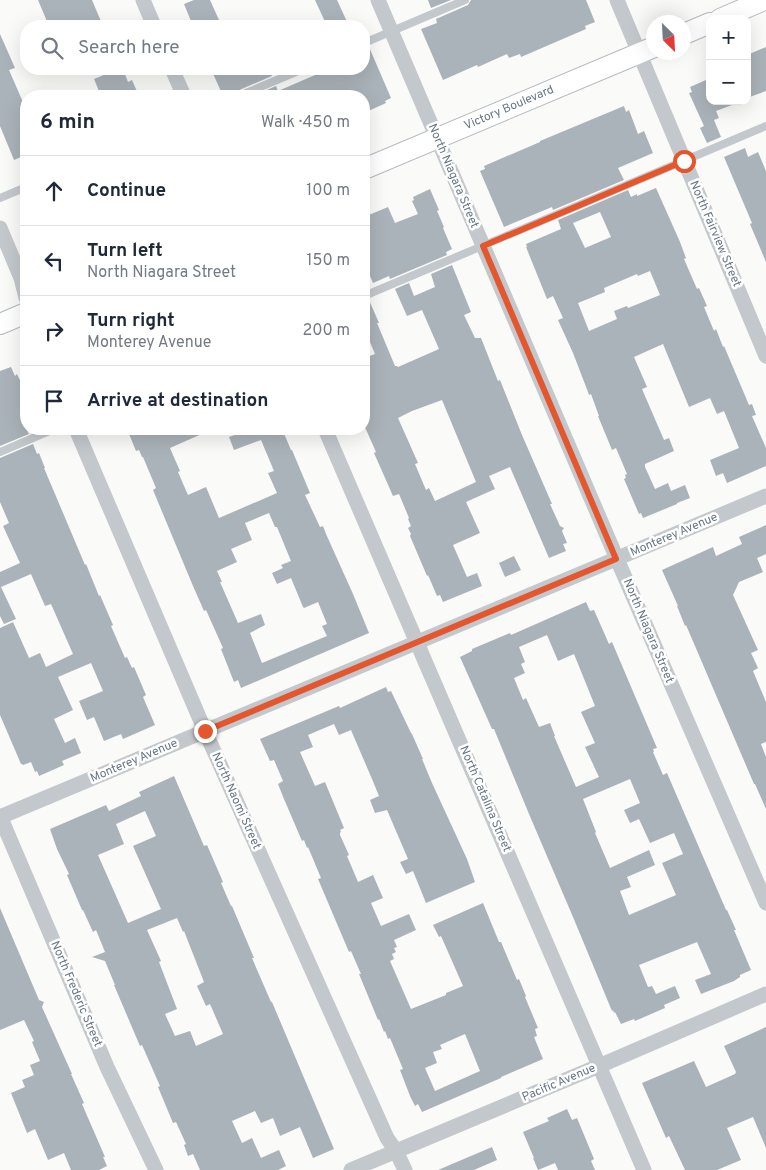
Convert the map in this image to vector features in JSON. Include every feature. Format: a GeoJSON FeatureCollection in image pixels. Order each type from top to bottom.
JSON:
{"type":"FeatureCollection","features":[{"type":"Feature","properties":{"kind":"main road"},"geometry":{"type":"LineString","coordinates":[[729,15],[764,0]]}},
{"type":"Feature","properties":{"kind":"main road"},"geometry":{"type":"LineString","coordinates":[[691,31],[706,25]]}},
{"type":"Feature","properties":{"kind":"main road","name":"Victory Boulevard"},"geometry":{"type":"LineString","coordinates":[[370,166],[646,50]]}},
{"type":"Feature","properties":{"kind":"main road"},"geometry":{"type":"LineString","coordinates":[[0,324],[20,316]]}},
{"type":"Feature","properties":{"kind":"street"},"geometry":{"type":"LineString","coordinates":[[143,0],[151,20]]}},
{"type":"Feature","properties":{"kind":"street","name":"North Niagara Street"},"geometry":{"type":"LineString","coordinates":[[378,0],[616,559],[766,903]]}},
{"type":"Feature","properties":{"kind":"street","name":"North Fairview Street"},"geometry":{"type":"LineString","coordinates":[[617,0],[646,48]]}},
{"type":"Feature","properties":{"kind":"street","name":"North Fairview Street"},"geometry":{"type":"LineString","coordinates":[[650,60],[684,161],[766,356]]}},
{"type":"Feature","properties":{"kind":"street"},"geometry":{"type":"LineString","coordinates":[[175,75],[181,90]]}},
{"type":"Feature","properties":{"kind":"street"},"geometry":{"type":"LineString","coordinates":[[0,228],[20,276]]}},
{"type":"Feature","properties":{"kind":"street","name":"North Naomi Street"},"geometry":{"type":"LineString","coordinates":[[79,435],[205,731],[387,1138],[405,1170]]}},
{"type":"Feature","properties":{"kind":"street","name":"North Catalina Street"},"geometry":{"type":"LineString","coordinates":[[328,435],[644,1170]]}},
{"type":"Feature","properties":{"kind":"street","name":"Monterey Avenue"},"geometry":{"type":"LineString","coordinates":[[0,817],[766,496]]}},
{"type":"Feature","properties":{"kind":"street","name":"North Frederic Street"},"geometry":{"type":"LineString","coordinates":[[0,817],[107,1067],[156,1170]]}},
{"type":"Feature","properties":{"kind":"street","name":"Pacific Avenue"},"geometry":{"type":"LineString","coordinates":[[351,1170],[766,994]]}},
{"type":"Feature","properties":{"kind":"lane"},"geometry":{"type":"LineString","coordinates":[[370,40],[465,0]]}},
{"type":"Feature","properties":{"kind":"lane"},"geometry":{"type":"LineString","coordinates":[[253,90],[290,75]]}},
{"type":"Feature","properties":{"kind":"lane"},"geometry":{"type":"LineString","coordinates":[[370,293],[766,126]]}},
{"type":"Feature","properties":{"kind":"lane"},"geometry":{"type":"LineString","coordinates":[[0,198],[20,190]]}},
{"type":"Feature","properties":{"kind":"lane"},"geometry":{"type":"LineString","coordinates":[[0,452],[40,435]]}},
{"type":"Feature","properties":{"kind":"building"},"geometry":{"type":"Polygon","coordinates":[[[38,0],[92,0],[100,20],[46,20],[38,0]]]}},
{"type":"Feature","properties":{"kind":"building"},"geometry":{"type":"Polygon","coordinates":[[[194,0],[210,0],[219,20],[191,20],[184,4],[194,0]]]}},
{"type":"Feature","properties":{"kind":"building"},"geometry":{"type":"Polygon","coordinates":[[[315,0],[337,0],[346,20],[324,20],[315,0]]]}},
{"type":"Feature","properties":{"kind":"building"},"geometry":{"type":"Polygon","coordinates":[[[428,0],[451,0],[431,8],[428,0]]]}},
{"type":"Feature","properties":{"kind":"building"},"geometry":{"type":"Polygon","coordinates":[[[471,0],[586,0],[595,22],[585,26],[586,29],[521,57],[520,54],[509,58],[507,54],[443,80],[421,29],[437,23],[436,19],[468,5],[471,0]]]}},
{"type":"Feature","properties":{"kind":"building"},"geometry":{"type":"Polygon","coordinates":[[[0,34],[15,68],[9,70],[20,95],[20,158],[14,160],[0,126],[0,34]]]}},
{"type":"Feature","properties":{"kind":"building"},"geometry":{"type":"Polygon","coordinates":[[[766,47],[766,91],[751,97],[751,60],[751,53],[766,47]]]}},
{"type":"Feature","properties":{"kind":"building"},"geometry":{"type":"Polygon","coordinates":[[[370,49],[391,98],[385,101],[386,103],[370,110],[370,90],[280,90],[315,75],[370,75],[370,49]]]}},
{"type":"Feature","properties":{"kind":"building"},"geometry":{"type":"Polygon","coordinates":[[[104,75],[125,75],[128,82],[132,80],[136,90],[99,90],[94,79],[104,75]]]}},
{"type":"Feature","properties":{"kind":"building"},"geometry":{"type":"Polygon","coordinates":[[[214,75],[272,76],[239,90],[220,90],[214,75]]]}},
{"type":"Feature","properties":{"kind":"building"},"geometry":{"type":"Polygon","coordinates":[[[706,80],[706,105],[732,105],[716,111],[719,118],[714,120],[721,137],[707,143],[700,128],[704,126],[689,93],[692,92],[690,87],[706,80]]]}},
{"type":"Feature","properties":{"kind":"building"},"geometry":{"type":"Polygon","coordinates":[[[276,86],[278,90],[267,90],[276,86]]]}},
{"type":"Feature","properties":{"kind":"building"},"geometry":{"type":"Polygon","coordinates":[[[624,106],[626,112],[629,110],[638,134],[644,131],[653,153],[618,168],[624,180],[553,210],[552,207],[504,227],[480,171],[485,169],[484,166],[624,106]]]}},
{"type":"Feature","properties":{"kind":"building"},"geometry":{"type":"Polygon","coordinates":[[[745,148],[748,157],[758,152],[766,171],[766,262],[724,157],[745,148]]]}},
{"type":"Feature","properties":{"kind":"building"},"geometry":{"type":"Polygon","coordinates":[[[656,188],[680,242],[686,258],[684,259],[697,289],[699,288],[707,306],[704,307],[714,331],[716,329],[749,405],[752,404],[756,415],[752,416],[766,448],[766,466],[727,483],[723,473],[716,476],[710,460],[739,448],[724,411],[717,414],[710,398],[689,407],[663,344],[634,357],[647,387],[642,389],[664,440],[669,438],[674,451],[645,464],[645,467],[655,489],[668,483],[671,491],[685,485],[690,498],[643,518],[641,513],[639,514],[624,479],[627,474],[616,448],[612,450],[591,394],[589,395],[558,320],[563,318],[553,296],[547,299],[526,247],[526,244],[561,229],[558,220],[628,190],[631,197],[637,194],[637,196],[656,188]],[[600,212],[573,223],[585,248],[611,237],[600,212]],[[650,271],[638,276],[637,274],[604,288],[605,292],[578,303],[589,331],[617,319],[614,311],[627,306],[628,308],[660,295],[650,271]]]}},
{"type":"Feature","properties":{"kind":"building"},"geometry":{"type":"Polygon","coordinates":[[[430,189],[452,249],[446,252],[447,255],[390,279],[389,276],[373,283],[370,276],[370,214],[388,207],[395,223],[418,214],[412,201],[414,200],[413,197],[430,189]]]}},
{"type":"Feature","properties":{"kind":"building"},"geometry":{"type":"Polygon","coordinates":[[[452,265],[471,312],[464,315],[475,338],[481,338],[498,381],[500,380],[552,504],[550,504],[560,526],[564,528],[562,531],[567,543],[563,544],[566,551],[549,558],[510,467],[489,476],[495,489],[466,502],[480,533],[453,545],[467,577],[477,573],[482,586],[443,602],[440,595],[437,596],[427,576],[410,536],[408,528],[411,526],[409,518],[399,494],[393,496],[374,453],[376,452],[368,435],[370,435],[370,356],[375,354],[370,342],[370,302],[395,366],[398,367],[439,349],[422,310],[407,316],[395,289],[409,283],[414,296],[435,287],[431,274],[452,265]],[[442,400],[398,418],[418,463],[415,464],[426,490],[429,488],[435,501],[476,482],[442,400]]]}},
{"type":"Feature","properties":{"kind":"building"},"geometry":{"type":"Polygon","coordinates":[[[11,367],[15,376],[17,374],[20,380],[20,435],[27,435],[0,446],[0,371],[11,367]]]}},
{"type":"Feature","properties":{"kind":"building"},"geometry":{"type":"Polygon","coordinates":[[[129,435],[199,435],[170,448],[188,495],[206,487],[219,518],[277,493],[268,473],[274,471],[261,440],[234,450],[229,437],[235,435],[285,435],[310,493],[305,495],[320,527],[323,526],[369,633],[241,688],[238,680],[234,682],[221,649],[223,648],[193,586],[153,490],[156,488],[139,450],[136,451],[129,435]],[[269,513],[245,523],[252,540],[231,549],[237,562],[217,571],[238,623],[261,614],[265,625],[250,633],[262,663],[327,636],[322,626],[327,624],[318,602],[304,608],[291,578],[277,584],[272,573],[283,568],[281,565],[291,561],[277,527],[275,527],[269,513]]]}},
{"type":"Feature","properties":{"kind":"building"},"geometry":{"type":"Polygon","coordinates":[[[33,444],[37,454],[39,453],[85,565],[113,625],[111,626],[125,658],[127,657],[132,668],[134,667],[146,695],[143,697],[155,725],[123,739],[121,734],[104,741],[94,717],[87,720],[79,701],[103,691],[91,663],[58,677],[73,710],[54,719],[65,743],[75,738],[81,753],[62,761],[64,765],[39,776],[31,762],[21,764],[0,715],[0,628],[13,622],[29,658],[40,653],[46,667],[73,654],[51,604],[45,606],[31,574],[1,587],[16,619],[4,624],[0,616],[0,572],[20,563],[3,526],[9,523],[0,502],[0,458],[33,444]]]}},
{"type":"Feature","properties":{"kind":"building"},"geometry":{"type":"Polygon","coordinates":[[[766,525],[766,554],[757,558],[763,572],[739,582],[733,595],[758,650],[751,653],[758,668],[753,671],[766,702],[766,742],[761,744],[766,757],[766,809],[662,570],[713,547],[716,556],[742,544],[739,537],[766,525]]]}},
{"type":"Feature","properties":{"kind":"building"},"geometry":{"type":"Polygon","coordinates":[[[514,556],[521,570],[505,577],[499,563],[514,556]]]}},
{"type":"Feature","properties":{"kind":"building"},"geometry":{"type":"Polygon","coordinates":[[[586,602],[590,611],[594,610],[609,644],[612,642],[657,748],[653,749],[653,752],[663,775],[667,773],[736,930],[734,930],[751,970],[740,975],[734,981],[701,994],[695,980],[711,974],[697,942],[639,965],[648,987],[652,986],[656,994],[675,986],[680,998],[664,1005],[665,1008],[635,1021],[634,1019],[621,1024],[615,1012],[612,1011],[494,729],[492,729],[460,657],[472,651],[472,649],[510,633],[511,635],[586,602]],[[547,635],[519,647],[525,662],[521,664],[525,673],[514,678],[523,700],[526,698],[539,727],[550,723],[576,787],[599,777],[585,747],[595,743],[581,712],[595,706],[574,654],[558,661],[547,635]],[[630,779],[583,799],[610,868],[649,850],[655,865],[627,877],[631,887],[620,891],[629,915],[676,895],[662,863],[683,854],[674,833],[650,843],[639,819],[630,823],[624,810],[640,803],[630,779]]]}},
{"type":"Feature","properties":{"kind":"building"},"geometry":{"type":"Polygon","coordinates":[[[386,687],[388,692],[391,691],[467,859],[475,882],[426,903],[413,871],[406,874],[400,862],[408,859],[387,810],[375,813],[370,800],[379,796],[351,730],[339,735],[334,724],[308,735],[313,747],[300,752],[315,786],[325,782],[344,828],[340,830],[340,835],[358,882],[373,875],[383,898],[371,903],[381,926],[409,914],[416,930],[394,940],[397,947],[394,948],[396,952],[392,954],[394,959],[390,961],[411,1009],[463,986],[441,936],[439,937],[433,925],[483,903],[517,980],[519,979],[538,1028],[535,1029],[537,1036],[534,1037],[543,1059],[422,1112],[418,1104],[415,1106],[410,1096],[400,1070],[403,1069],[390,1038],[388,1039],[378,1020],[359,974],[361,974],[351,951],[349,952],[318,879],[321,878],[308,847],[304,840],[302,841],[284,799],[278,784],[283,781],[274,760],[270,761],[260,739],[339,706],[340,708],[386,687]],[[465,1034],[440,1045],[442,1049],[433,1052],[437,1063],[425,1068],[435,1091],[480,1071],[465,1034]]]}},
{"type":"Feature","properties":{"kind":"building"},"geometry":{"type":"Polygon","coordinates":[[[174,776],[204,846],[207,845],[223,882],[221,883],[254,958],[252,958],[334,1149],[313,1158],[300,1127],[280,1136],[273,1118],[261,1123],[255,1111],[232,1121],[242,1143],[252,1138],[261,1158],[279,1150],[286,1166],[278,1170],[200,1170],[193,1154],[188,1156],[184,1145],[186,1144],[176,1122],[173,1123],[158,1087],[160,1086],[142,1045],[140,1046],[105,961],[92,957],[105,952],[96,930],[93,932],[82,910],[50,829],[106,805],[109,811],[141,796],[139,792],[174,776]],[[145,811],[116,824],[124,844],[98,855],[128,923],[161,909],[133,846],[156,836],[145,811]],[[177,918],[147,930],[161,961],[159,962],[177,1009],[165,1014],[175,1036],[190,1031],[196,1046],[223,1034],[210,1004],[206,1006],[197,986],[204,982],[177,918]]]}},
{"type":"Feature","properties":{"kind":"building"},"geometry":{"type":"Polygon","coordinates":[[[0,908],[39,1000],[44,1002],[42,1007],[72,1074],[84,1103],[82,1104],[105,1157],[103,1157],[107,1166],[99,1170],[71,1170],[64,1153],[48,1160],[35,1129],[27,1133],[11,1093],[25,1087],[22,1080],[34,1075],[30,1065],[40,1061],[32,1042],[34,1041],[24,1020],[0,1030],[0,908]]]}},
{"type":"Feature","properties":{"kind":"building"},"geometry":{"type":"Polygon","coordinates":[[[766,1027],[766,1148],[753,1117],[727,1128],[741,1160],[717,1170],[685,1170],[669,1136],[666,1138],[642,1083],[694,1061],[706,1087],[735,1074],[736,1072],[724,1046],[766,1027]]]}},
{"type":"Feature","properties":{"kind":"building"},"geometry":{"type":"Polygon","coordinates":[[[567,1109],[572,1120],[577,1118],[594,1159],[591,1161],[595,1170],[558,1170],[555,1163],[538,1170],[523,1132],[549,1121],[547,1118],[567,1109]]]}},
{"type":"Feature","properties":{"kind":"building"},"geometry":{"type":"Polygon","coordinates":[[[492,1147],[497,1160],[474,1170],[438,1170],[492,1147]]]}},
{"type":"Feature","properties":{"kind":"route"},"geometry":{"type":"LineString","coordinates":[[205,731],[616,559],[483,246],[684,161]]}}]}
